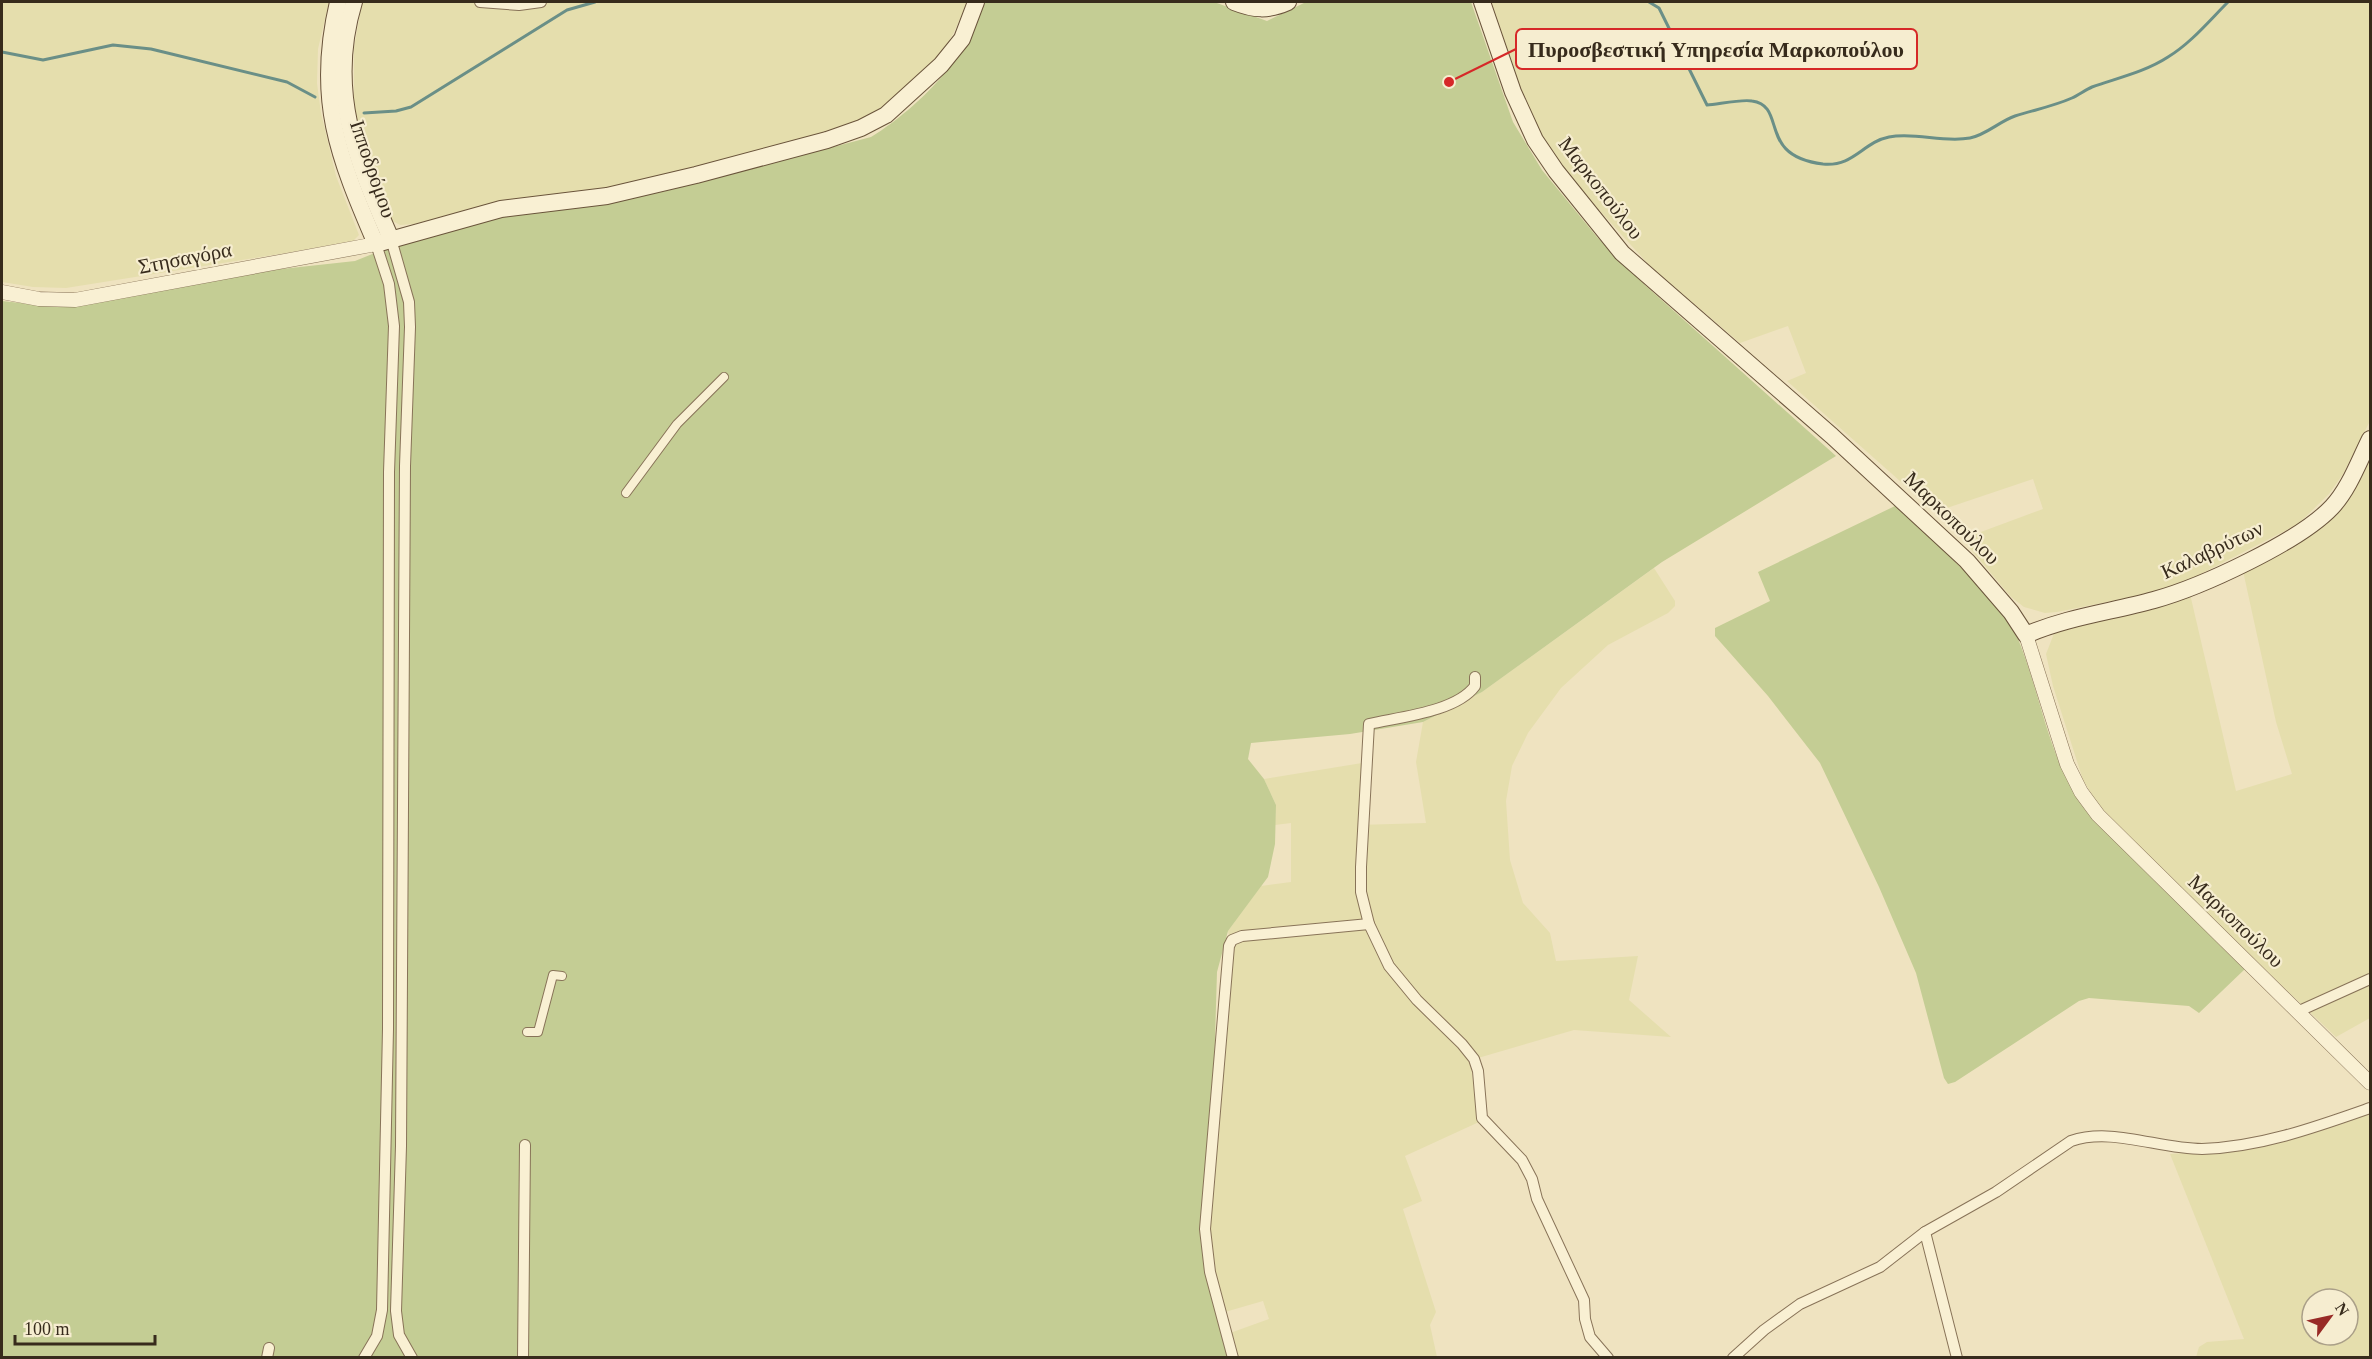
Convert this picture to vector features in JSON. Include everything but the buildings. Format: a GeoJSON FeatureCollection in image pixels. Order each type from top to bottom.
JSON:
{"type":"FeatureCollection","features":[{"type":"Feature","properties":{"kind":"main road","name":"Ιπποδρόμου"},"geometry":{"type":"LineString","coordinates":[[338,2],[328,65],[331,117],[340,157],[383,242]]}},
{"type":"Feature","properties":{"kind":"main road","name":"Ιπποδρόμου"},"geometry":{"type":"LineString","coordinates":[[354,2],[344,65],[346,116],[383,242]]}},
{"type":"Feature","properties":{"kind":"main road"},"geometry":{"type":"LineString","coordinates":[[383,242],[501,209],[607,196],[652,186],[827,140],[861,128],[886,115],[941,65],[962,39],[976,2]]}},
{"type":"Feature","properties":{"kind":"main road"},"geometry":{"type":"LineString","coordinates":[[1234,2],[1255,9],[1267,9],[1288,2]]}},
{"type":"Feature","properties":{"kind":"main road","name":"Μαρκοπούλου"},"geometry":{"type":"LineString","coordinates":[[1482,2],[1513,92],[1535,140],[1556,171],[1622,252],[1832,436],[1967,561],[2011,612],[2026,635]]}},
{"type":"Feature","properties":{"kind":"main road","name":"Καλαβρύτων"},"geometry":{"type":"LineString","coordinates":[[2026,635],[2064,621],[2153,601],[2194,588],[2295,536],[2333,506],[2370,439]]}},
{"type":"Feature","properties":{"kind":"street"},"geometry":{"type":"LineString","coordinates":[[480,2],[519,5],[541,2]]}},
{"type":"Feature","properties":{"kind":"street","name":"Στησαγόρα"},"geometry":{"type":"LineString","coordinates":[[2,292],[39,299],[75,300],[383,242]]}},
{"type":"Feature","properties":{"kind":"street"},"geometry":{"type":"LineString","coordinates":[[364,1358],[377,1336],[382,1310],[388,1029],[391,552],[389,472],[394,326],[383,242]]}},
{"type":"Feature","properties":{"kind":"street"},"geometry":{"type":"LineString","coordinates":[[383,242],[409,302],[405,466],[401,1146],[396,1311],[399,1335],[412,1358]]}},
{"type":"Feature","properties":{"kind":"street"},"geometry":{"type":"LineString","coordinates":[[626,493],[677,424],[724,377]]}},
{"type":"Feature","properties":{"kind":"street"},"geometry":{"type":"LineString","coordinates":[[391,552],[406,552]]}},
{"type":"Feature","properties":{"kind":"street","name":"Μαρκοπούλου"},"geometry":{"type":"LineString","coordinates":[[2026,635],[2067,764],[2098,815],[2370,1083]]}},
{"type":"Feature","properties":{"kind":"street"},"geometry":{"type":"LineString","coordinates":[[1475,676],[1475,686],[1471,692],[1456,700],[1416,715],[1369,724],[1361,892],[1369,924],[1389,966],[1417,1000],[1474,1059],[1478,1071],[1482,1118],[1522,1160],[1532,1179],[1537,1199],[1584,1300],[1585,1319],[1590,1337],[1608,1358]]}},
{"type":"Feature","properties":{"kind":"street"},"geometry":{"type":"LineString","coordinates":[[1233,1358],[1210,1272],[1205,1228],[1228,946],[1232,940],[1242,936],[1369,924]]}},
{"type":"Feature","properties":{"kind":"street"},"geometry":{"type":"LineString","coordinates":[[527,1032],[538,1032],[553,975],[562,976]]}},
{"type":"Feature","properties":{"kind":"street"},"geometry":{"type":"LineString","coordinates":[[2297,1012],[2370,979]]}},
{"type":"Feature","properties":{"kind":"street"},"geometry":{"type":"LineString","coordinates":[[1733,1358],[1764,1330],[1800,1304],[1880,1267],[1925,1232],[1996,1192],[2071,1142],[2085,1137],[2110,1137],[2179,1148],[2253,1144],[2302,1131],[2370,1108]]}},
{"type":"Feature","properties":{"kind":"street"},"geometry":{"type":"LineString","coordinates":[[523,1358],[525,1145]]}},
{"type":"Feature","properties":{"kind":"street"},"geometry":{"type":"LineString","coordinates":[[1925,1232],[1957,1358]]}},
{"type":"Feature","properties":{"kind":"shaded area"},"geometry":{"type":"Polygon","coordinates":[[[2,2],[329,2],[318,49],[317,83],[321,113],[336,176],[359,235],[353,241],[66,288],[33,287],[2,282],[2,2]]]}},
{"type":"Feature","properties":{"kind":"shaded area"},"geometry":{"type":"Polygon","coordinates":[[[362,2],[968,2],[938,59],[892,105],[850,128],[646,182],[469,209],[414,224],[400,225],[391,220],[380,196],[354,120],[354,48],[362,2]]]}},
{"type":"Feature","properties":{"kind":"shaded area"},"geometry":{"type":"Polygon","coordinates":[[[1486,2],[2370,2],[2370,421],[2343,474],[2329,494],[2298,524],[2189,580],[2152,593],[2057,612],[2045,613],[2024,607],[2011,597],[1962,539],[2043,509],[2033,479],[1935,512],[1787,381],[1806,373],[1788,326],[1740,343],[1650,266],[1561,168],[1539,137],[1486,2]]]}},
{"type":"Feature","properties":{"kind":"shaded area"},"geometry":{"type":"Polygon","coordinates":[[[2370,450],[2370,1018],[2336,1037],[2107,819],[2083,780],[2053,686],[2046,654],[2055,631],[2190,594],[2236,791],[2292,774],[2276,722],[2243,571],[2300,539],[2370,450]]]}},
{"type":"Feature","properties":{"kind":"shaded area"},"geometry":{"type":"Polygon","coordinates":[[[1654,568],[1675,601],[1675,606],[1668,613],[1608,645],[1561,688],[1528,733],[1512,766],[1506,801],[1510,860],[1523,903],[1550,933],[1556,961],[1638,956],[1629,1000],[1671,1037],[1574,1030],[1478,1058],[1432,1021],[1455,1042],[1470,1061],[1479,1122],[1405,1156],[1422,1201],[1403,1209],[1436,1312],[1430,1325],[1437,1357],[1236,1357],[1230,1333],[1269,1319],[1263,1301],[1225,1312],[1213,1272],[1209,1225],[1231,947],[1228,931],[1261,886],[1291,882],[1291,823],[1275,825],[1276,805],[1264,779],[1362,763],[1358,825],[1426,823],[1416,762],[1423,722],[1482,692],[1654,568]]]}},
{"type":"Feature","properties":{"kind":"shaded area"},"geometry":{"type":"Polygon","coordinates":[[[2370,1110],[2370,1357],[2196,1357],[2199,1347],[2207,1342],[2244,1339],[2170,1154],[2200,1152],[2370,1110]]]}},
{"type":"Feature","properties":{"kind":"green space"},"geometry":{"type":"Polygon","coordinates":[[[983,2],[1214,2],[1267,21],[1306,2],[1471,2],[1513,122],[1542,170],[1597,237],[1646,286],[1836,456],[1662,562],[1482,692],[1423,722],[1350,734],[1251,743],[1248,759],[1264,779],[1276,805],[1275,844],[1268,877],[1228,931],[1217,972],[1214,1073],[1201,1224],[1229,1357],[2,1358],[2,301],[39,305],[246,273],[355,261],[422,234],[498,214],[583,205],[662,192],[871,137],[914,105],[943,75],[960,50],[983,2]]]}},
{"type":"Feature","properties":{"kind":"green space"},"geometry":{"type":"Polygon","coordinates":[[[1895,506],[1975,582],[2016,634],[2054,749],[2074,792],[2087,812],[2245,969],[2199,1013],[2189,1006],[2089,998],[2079,1001],[1955,1082],[1948,1084],[1944,1078],[1916,973],[1879,887],[1820,763],[1768,696],[1715,636],[1715,628],[1770,601],[1758,572],[1895,506]]]}},
{"type":"Feature","properties":{"kind":"waterway"},"geometry":{"type":"LineString","coordinates":[[364,113],[396,111],[411,107],[567,10],[595,2]]}},
{"type":"Feature","properties":{"kind":"waterway"},"geometry":{"type":"LineString","coordinates":[[1649,2],[1659,8],[1707,105],[1737,101],[1752,101],[1763,105],[1769,112],[1781,142],[1789,151],[1802,159],[1823,164],[1843,162],[1872,144],[1889,137],[1970,138],[2015,116],[2065,101],[2092,87],[2140,71],[2168,57],[2192,38],[2228,2]]}},
{"type":"Feature","properties":{"kind":"waterway"},"geometry":{"type":"LineString","coordinates":[[2,52],[43,60],[113,45],[151,49],[287,82],[315,97]]}},
{"type":"Feature","properties":{"kind":"place","name":"Πυροσβεστική Υπηρεσία Μαρκοπούλου"},"geometry":{"type":"Point","coordinates":[1449,82]}}]}
